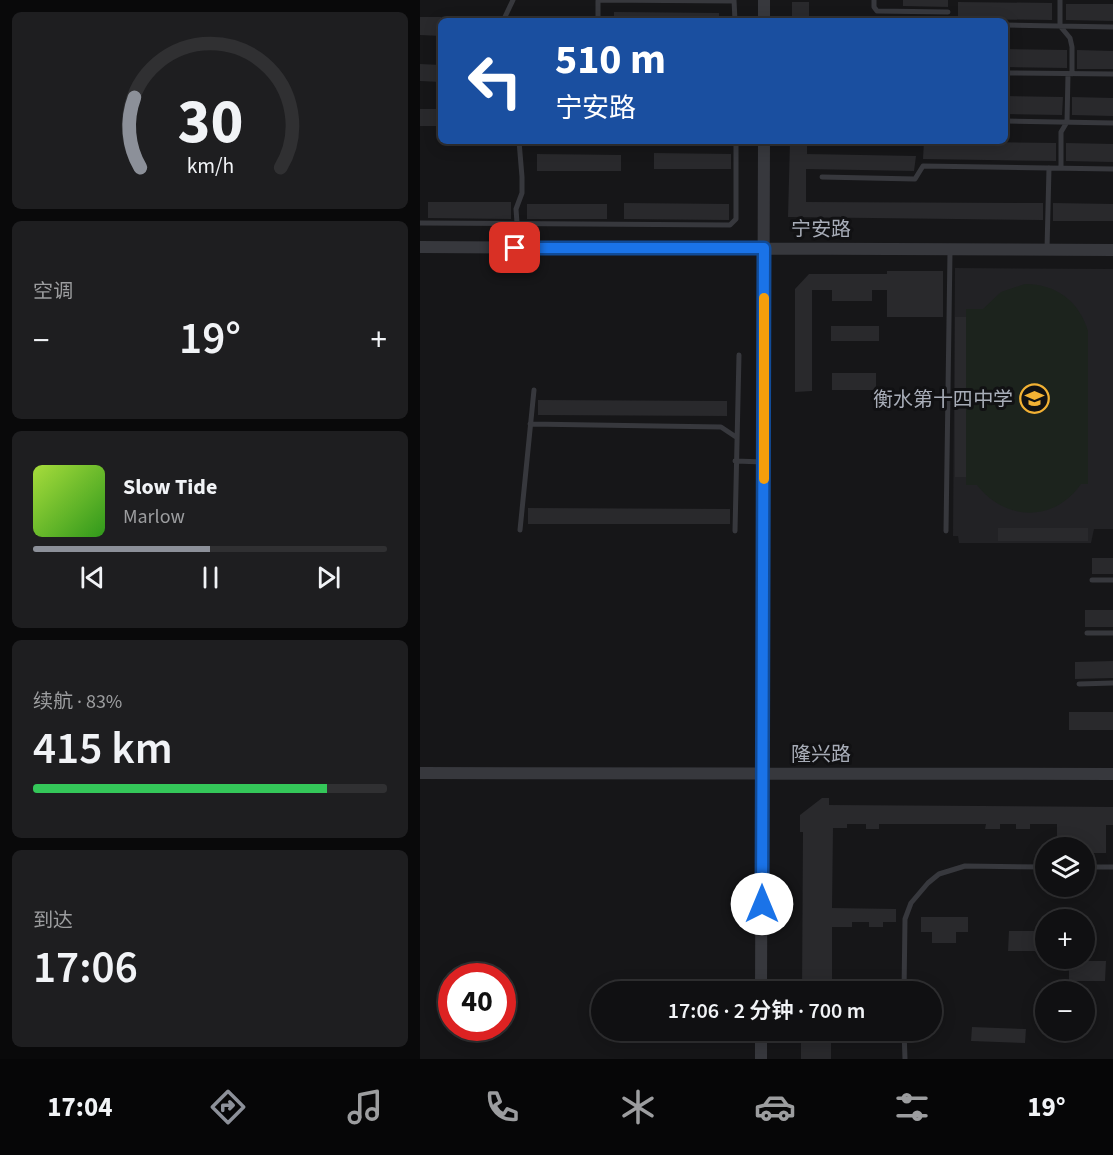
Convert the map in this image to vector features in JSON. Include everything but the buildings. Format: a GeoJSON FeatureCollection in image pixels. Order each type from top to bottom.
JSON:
{"type":"FeatureCollection","features":[{"type":"Feature","properties":{"kind":"street"},"geometry":{"type":"LineString","coordinates":[[764,0],[764,18]]}},
{"type":"Feature","properties":{"kind":"street"},"geometry":{"type":"LineString","coordinates":[[761,981],[764,144]]}},
{"type":"Feature","properties":{"kind":"street","name":"宁安路"},"geometry":{"type":"LineString","coordinates":[[420,247],[1113,250]]}},
{"type":"Feature","properties":{"kind":"street","name":"隆兴路"},"geometry":{"type":"LineString","coordinates":[[420,773],[1113,774]]}},
{"type":"Feature","properties":{"kind":"street"},"geometry":{"type":"LineString","coordinates":[[761,1041],[761,1059]]}},
{"type":"Feature","properties":{"kind":"lane"},"geometry":{"type":"LineString","coordinates":[[504,18],[513,0]]}},
{"type":"Feature","properties":{"kind":"lane"},"geometry":{"type":"LineString","coordinates":[[598,18],[598,0],[734,1],[735,18]]}},
{"type":"Feature","properties":{"kind":"lane"},"geometry":{"type":"LineString","coordinates":[[874,0],[874,7],[878,11],[948,12]]}},
{"type":"Feature","properties":{"kind":"lane"},"geometry":{"type":"LineString","coordinates":[[1060,0],[1060,26],[1070,38],[1072,47],[1067,122],[1061,132],[1061,168]]}},
{"type":"Feature","properties":{"kind":"lane"},"geometry":{"type":"LineString","coordinates":[[1008,25],[1113,27]]}},
{"type":"Feature","properties":{"kind":"lane"},"geometry":{"type":"LineString","coordinates":[[1008,73],[1113,74]]}},
{"type":"Feature","properties":{"kind":"lane"},"geometry":{"type":"LineString","coordinates":[[1008,122],[1113,123]]}},
{"type":"Feature","properties":{"kind":"lane"},"geometry":{"type":"LineString","coordinates":[[517,223],[516,209],[522,193],[519,144]]}},
{"type":"Feature","properties":{"kind":"lane"},"geometry":{"type":"LineString","coordinates":[[420,223],[730,225],[736,219],[736,144]]}},
{"type":"Feature","properties":{"kind":"lane"},"geometry":{"type":"LineString","coordinates":[[822,177],[915,178],[923,166],[1113,169]]}},
{"type":"Feature","properties":{"kind":"lane"},"geometry":{"type":"LineString","coordinates":[[1047,249],[1049,168]]}},
{"type":"Feature","properties":{"kind":"lane"},"geometry":{"type":"LineString","coordinates":[[946,531],[950,249]]}},
{"type":"Feature","properties":{"kind":"lane"},"geometry":{"type":"LineString","coordinates":[[735,531],[739,355]]}},
{"type":"Feature","properties":{"kind":"lane"},"geometry":{"type":"LineString","coordinates":[[520,530],[534,390]]}},
{"type":"Feature","properties":{"kind":"lane"},"geometry":{"type":"LineString","coordinates":[[530,424],[721,427],[736,437]]}},
{"type":"Feature","properties":{"kind":"lane"},"geometry":{"type":"LineString","coordinates":[[735,461],[764,462]]}},
{"type":"Feature","properties":{"kind":"lane"},"geometry":{"type":"LineString","coordinates":[[1092,580],[1113,580]]}},
{"type":"Feature","properties":{"kind":"lane"},"geometry":{"type":"LineString","coordinates":[[1087,633],[1113,633]]}},
{"type":"Feature","properties":{"kind":"lane"},"geometry":{"type":"LineString","coordinates":[[1079,684],[1113,683]]}},
{"type":"Feature","properties":{"kind":"lane"},"geometry":{"type":"LineString","coordinates":[[904,981],[905,920],[911,903],[928,883],[939,874],[965,866],[1035,867]]}},
{"type":"Feature","properties":{"kind":"lane"},"geometry":{"type":"LineString","coordinates":[[1095,867],[1113,867]]}},
{"type":"Feature","properties":{"kind":"lane"},"geometry":{"type":"LineString","coordinates":[[904,1041],[905,1059]]}},
{"type":"Feature","properties":{"kind":"shaded area","name":"衡水第十四中学"},"geometry":{"type":"Polygon","coordinates":[[[955,268],[1113,269],[1113,529],[1094,529],[1091,543],[959,543],[958,536],[953,536],[955,268]]]}},
{"type":"Feature","properties":{"kind":"shaded area"},"geometry":{"type":"Polygon","coordinates":[[[1025,284],[1047,287],[1065,296],[1079,311],[1088,331],[1088,484],[1081,484],[1070,497],[1057,506],[1029,513],[1001,506],[977,485],[966,485],[966,309],[983,309],[1001,292],[1025,284]]]}},
{"type":"Feature","properties":{"kind":"slow traffic"},"geometry":{"type":"LineString","coordinates":[[764,298],[764,479]]}},
{"type":"Feature","properties":{"kind":"place","name":"衡水第十四中学"},"geometry":{"type":"Point","coordinates":[1034,399]}},
{"type":"Feature","properties":{"kind":"route"},"geometry":{"type":"LineString","coordinates":[[515,248],[764,248],[762,904]]}}]}
